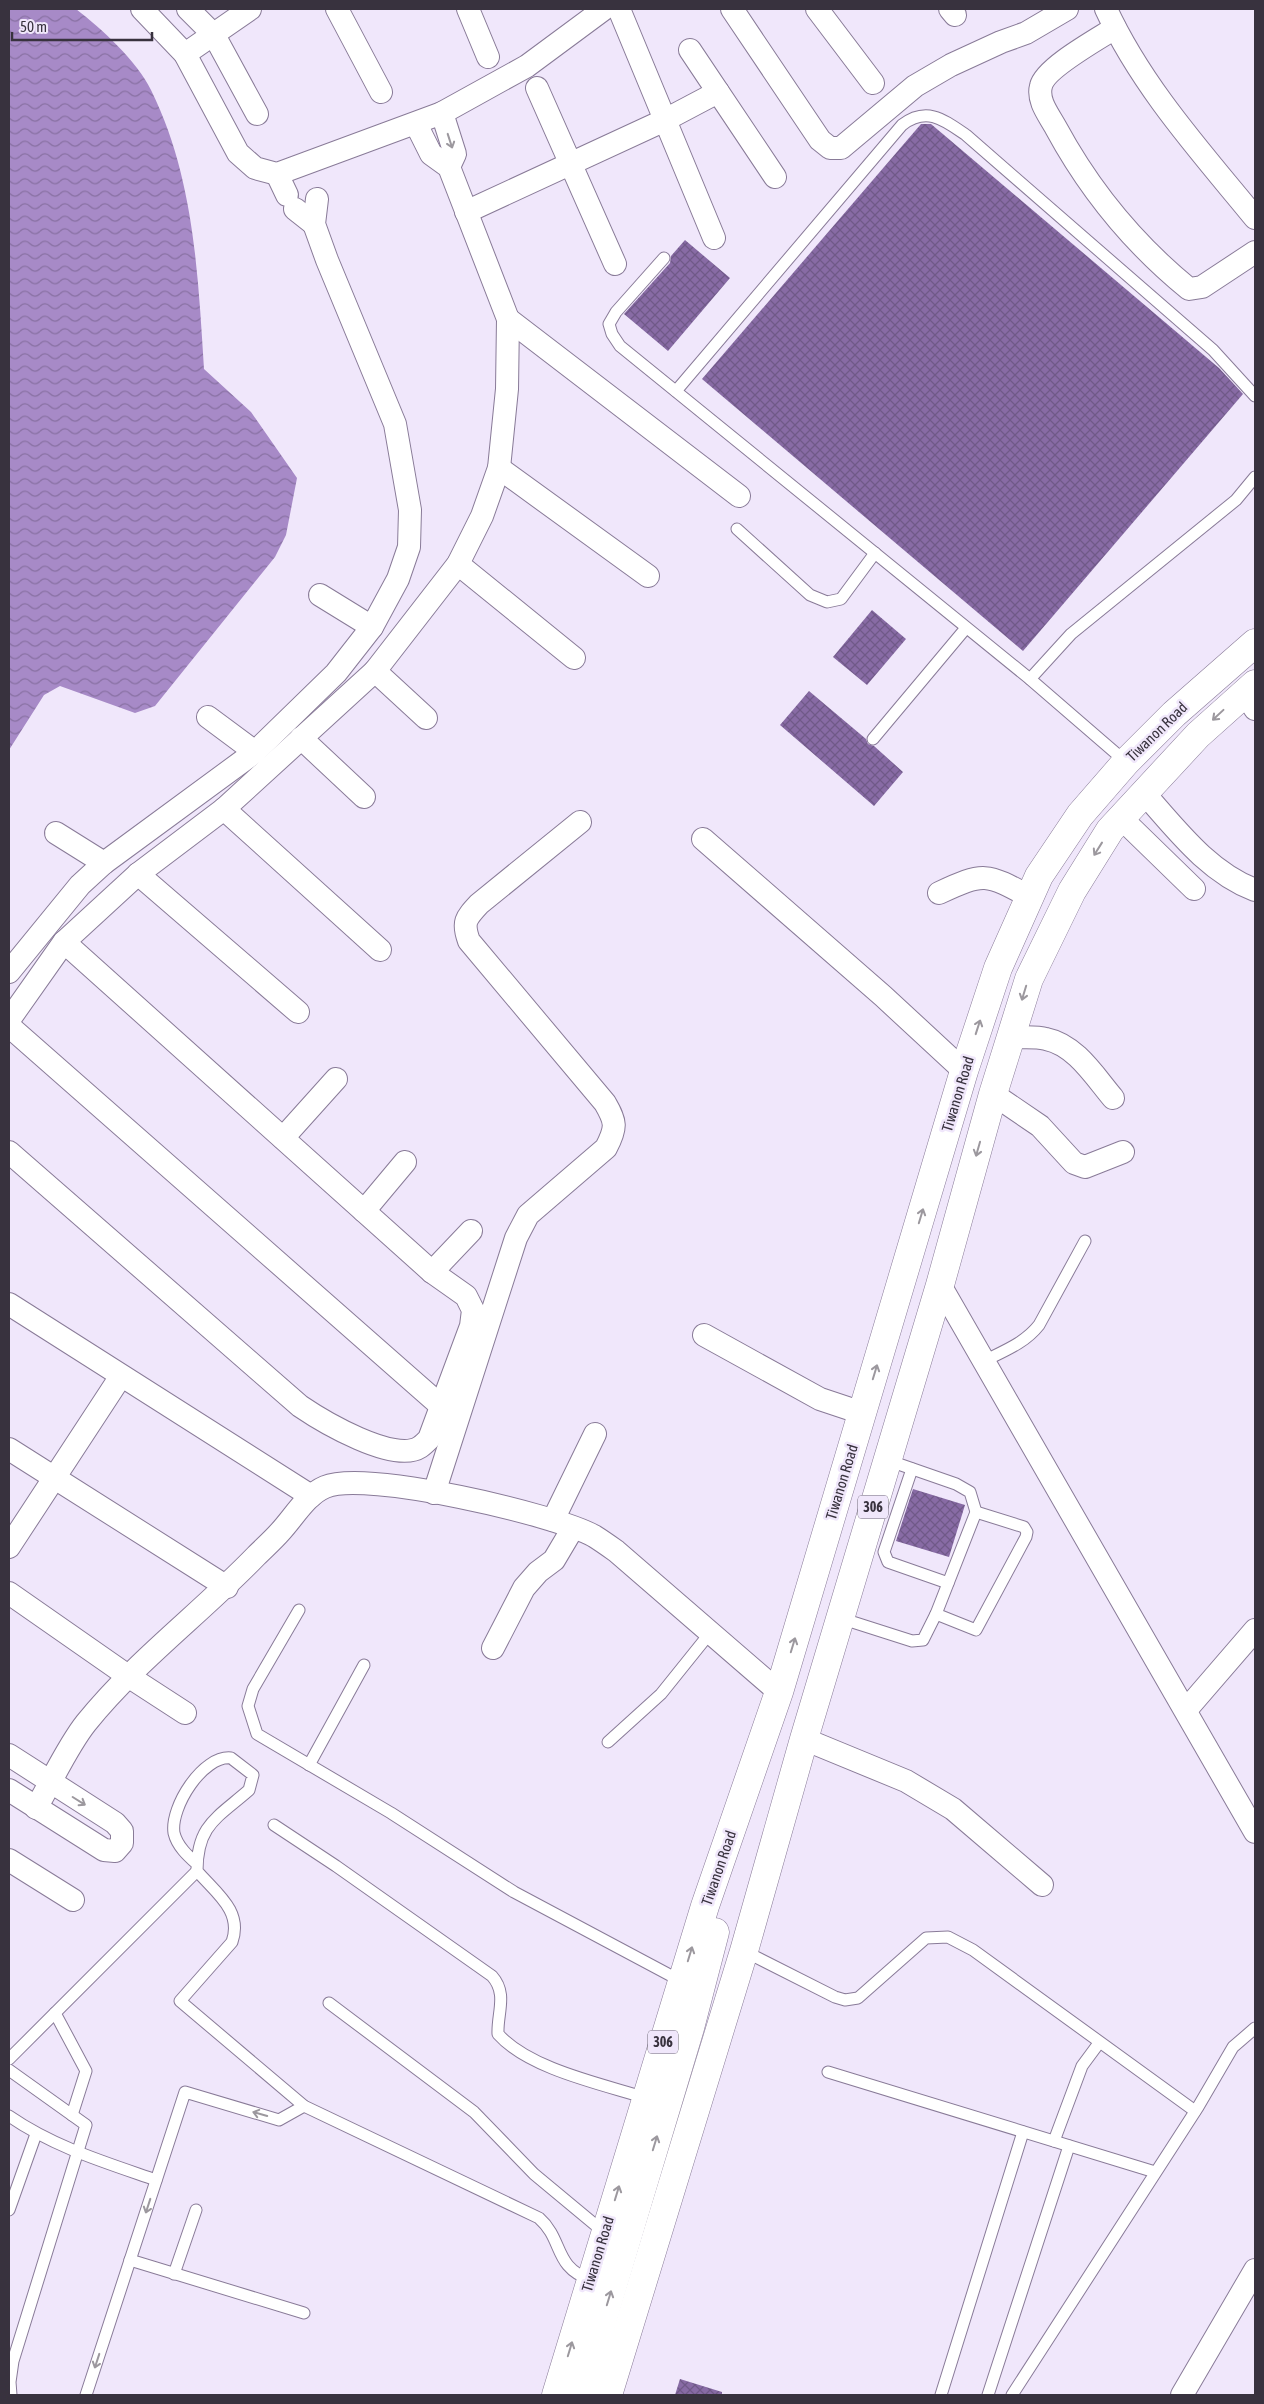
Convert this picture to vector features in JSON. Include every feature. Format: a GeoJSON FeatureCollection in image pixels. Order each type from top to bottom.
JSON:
{"type":"FeatureCollection","features":[{"type":"Feature","properties":{"kind":"main road","name":"Tiwanon Road"},"geometry":{"type":"LineString","coordinates":[[556,2395],[705,1906],[779,1692],[964,1071],[998,968],[1039,876],[1080,815],[1126,762],[1174,714],[1255,643]]}},
{"type":"Feature","properties":{"kind":"main road","name":"Tiwanon Road"},"geometry":{"type":"LineString","coordinates":[[608,2395],[744,1951],[804,1739],[940,1284],[993,1094],[1029,979],[1072,891],[1110,830],[1198,734],[1251,695]]}},
{"type":"Feature","properties":{"kind":"main road","name":"306"},"geometry":{"type":"LineString","coordinates":[[580,2395],[690,2028],[779,1692]]}},
{"type":"Feature","properties":{"kind":"street"},"geometry":{"type":"LineString","coordinates":[[142,9],[185,54],[238,153],[255,168],[277,174],[303,166],[442,113],[527,66],[604,9]]}},
{"type":"Feature","properties":{"kind":"street"},"geometry":{"type":"LineString","coordinates":[[188,9],[214,35],[257,114]]}},
{"type":"Feature","properties":{"kind":"street"},"geometry":{"type":"LineString","coordinates":[[185,54],[250,9]]}},
{"type":"Feature","properties":{"kind":"street"},"geometry":{"type":"LineString","coordinates":[[337,9],[381,92]]}},
{"type":"Feature","properties":{"kind":"street"},"geometry":{"type":"LineString","coordinates":[[468,9],[488,57]]}},
{"type":"Feature","properties":{"kind":"street"},"geometry":{"type":"LineString","coordinates":[[619,9],[714,238]]}},
{"type":"Feature","properties":{"kind":"street"},"geometry":{"type":"LineString","coordinates":[[732,9],[820,140],[830,148],[841,148],[915,86],[950,65],[1026,33],[1067,9]]}},
{"type":"Feature","properties":{"kind":"street"},"geometry":{"type":"LineString","coordinates":[[817,9],[873,83]]}},
{"type":"Feature","properties":{"kind":"street"},"geometry":{"type":"LineString","coordinates":[[1255,218],[1168,111],[1111,18],[1049,73],[1041,85],[1040,99],[1073,160],[1117,219],[1188,289],[1202,287],[1255,252]]}},
{"type":"Feature","properties":{"kind":"street"},"geometry":{"type":"LineString","coordinates":[[690,50],[775,177]]}},
{"type":"Feature","properties":{"kind":"street"},"geometry":{"type":"LineString","coordinates":[[537,88],[615,264]]}},
{"type":"Feature","properties":{"kind":"street"},"geometry":{"type":"LineString","coordinates":[[466,212],[665,120],[718,92]]}},
{"type":"Feature","properties":{"kind":"street"},"geometry":{"type":"LineString","coordinates":[[442,113],[455,154],[448,168]]}},
{"type":"Feature","properties":{"kind":"street"},"geometry":{"type":"LineString","coordinates":[[9,1020],[64,942],[138,874],[224,809],[374,671],[458,564],[482,516],[499,468],[507,389],[508,319],[448,168],[431,154],[416,124]]}},
{"type":"Feature","properties":{"kind":"street"},"geometry":{"type":"LineString","coordinates":[[9,972],[80,885],[104,863],[255,752],[336,674],[372,627],[398,579],[409,547],[410,510],[395,424],[314,224],[314,193],[303,166]]}},
{"type":"Feature","properties":{"kind":"street"},"geometry":{"type":"LineString","coordinates":[[277,174],[291,202],[314,224]]}},
{"type":"Feature","properties":{"kind":"street"},"geometry":{"type":"LineString","coordinates":[[508,319],[739,496]]}},
{"type":"Feature","properties":{"kind":"street"},"geometry":{"type":"LineString","coordinates":[[499,468],[648,576]]}},
{"type":"Feature","properties":{"kind":"street"},"geometry":{"type":"LineString","coordinates":[[458,564],[574,658]]}},
{"type":"Feature","properties":{"kind":"street"},"geometry":{"type":"LineString","coordinates":[[320,595],[372,627]]}},
{"type":"Feature","properties":{"kind":"street"},"geometry":{"type":"LineString","coordinates":[[374,671],[426,718]]}},
{"type":"Feature","properties":{"kind":"street"},"geometry":{"type":"LineString","coordinates":[[208,717],[255,752]]}},
{"type":"Feature","properties":{"kind":"street"},"geometry":{"type":"LineString","coordinates":[[301,738],[364,797]]}},
{"type":"Feature","properties":{"kind":"street"},"geometry":{"type":"LineString","coordinates":[[1144,792],[1208,862],[1229,877],[1255,890]]}},
{"type":"Feature","properties":{"kind":"street"},"geometry":{"type":"LineString","coordinates":[[224,809],[380,950]]}},
{"type":"Feature","properties":{"kind":"street"},"geometry":{"type":"LineString","coordinates":[[1121,818],[1194,889]]}},
{"type":"Feature","properties":{"kind":"street"},"geometry":{"type":"LineString","coordinates":[[434,1493],[516,1238],[528,1215],[606,1148],[614,1133],[614,1119],[605,1103],[469,941],[464,928],[467,917],[478,904],[580,822]]}},
{"type":"Feature","properties":{"kind":"street"},"geometry":{"type":"LineString","coordinates":[[56,833],[104,863]]}},
{"type":"Feature","properties":{"kind":"street"},"geometry":{"type":"LineString","coordinates":[[702,839],[883,996],[964,1071]]}},
{"type":"Feature","properties":{"kind":"street"},"geometry":{"type":"LineString","coordinates":[[138,874],[298,1012]]}},
{"type":"Feature","properties":{"kind":"street"},"geometry":{"type":"LineString","coordinates":[[939,893],[976,877],[992,878],[1030,897]]}},
{"type":"Feature","properties":{"kind":"street"},"geometry":{"type":"LineString","coordinates":[[9,1152],[300,1406],[329,1426],[383,1448],[407,1451],[420,1448],[429,1439],[467,1342],[473,1310],[466,1296],[432,1272],[64,942]]}},
{"type":"Feature","properties":{"kind":"street"},"geometry":{"type":"LineString","coordinates":[[9,1026],[441,1406]]}},
{"type":"Feature","properties":{"kind":"street"},"geometry":{"type":"LineString","coordinates":[[1010,1038],[1046,1039],[1063,1045],[1078,1057],[1113,1098]]}},
{"type":"Feature","properties":{"kind":"street"},"geometry":{"type":"LineString","coordinates":[[283,1138],[336,1079]]}},
{"type":"Feature","properties":{"kind":"street"},"geometry":{"type":"LineString","coordinates":[[993,1094],[1040,1126],[1074,1164],[1085,1167],[1124,1152]]}},
{"type":"Feature","properties":{"kind":"street"},"geometry":{"type":"LineString","coordinates":[[364,1211],[405,1162]]}},
{"type":"Feature","properties":{"kind":"street"},"geometry":{"type":"LineString","coordinates":[[432,1272],[471,1231]]}},
{"type":"Feature","properties":{"kind":"street"},"geometry":{"type":"LineString","coordinates":[[940,1284],[1255,1832]]}},
{"type":"Feature","properties":{"kind":"street"},"geometry":{"type":"LineString","coordinates":[[9,1304],[310,1496]]}},
{"type":"Feature","properties":{"kind":"street"},"geometry":{"type":"LineString","coordinates":[[704,1335],[820,1399],[862,1413]]}},
{"type":"Feature","properties":{"kind":"street"},"geometry":{"type":"LineString","coordinates":[[9,1547],[121,1376]]}},
{"type":"Feature","properties":{"kind":"street"},"geometry":{"type":"LineString","coordinates":[[553,1520],[595,1434]]}},
{"type":"Feature","properties":{"kind":"street"},"geometry":{"type":"LineString","coordinates":[[9,1449],[227,1587]]}},
{"type":"Feature","properties":{"kind":"street"},"geometry":{"type":"LineString","coordinates":[[36,1808],[85,1724],[128,1676],[227,1587],[280,1533],[310,1496],[326,1487],[347,1482],[434,1493],[499,1505],[553,1520],[594,1536],[616,1551],[779,1692]]}},
{"type":"Feature","properties":{"kind":"street"},"geometry":{"type":"LineString","coordinates":[[493,1648],[524,1588],[538,1572],[554,1560],[573,1528]]}},
{"type":"Feature","properties":{"kind":"street"},"geometry":{"type":"LineString","coordinates":[[9,1593],[128,1676],[185,1713]]}},
{"type":"Feature","properties":{"kind":"street"},"geometry":{"type":"LineString","coordinates":[[1186,1710],[1255,1630]]}},
{"type":"Feature","properties":{"kind":"street"},"geometry":{"type":"LineString","coordinates":[[804,1739],[906,1781],[953,1808],[1042,1885]]}},
{"type":"Feature","properties":{"kind":"street"},"geometry":{"type":"LineString","coordinates":[[9,1755],[114,1823],[122,1831],[123,1837],[120,1848],[109,1852],[104,1850],[9,1790]]}},
{"type":"Feature","properties":{"kind":"street"},"geometry":{"type":"LineString","coordinates":[[9,1860],[73,1900]]}},
{"type":"Feature","properties":{"kind":"street"},"geometry":{"type":"LineString","coordinates":[[1182,2395],[1255,2270]]}},
{"type":"Feature","properties":{"kind":"lane"},"geometry":{"type":"LineString","coordinates":[[676,391],[902,125],[914,116],[928,116],[943,119],[966,135],[1212,350],[1255,396]]}},
{"type":"Feature","properties":{"kind":"lane"},"geometry":{"type":"LineString","coordinates":[[664,258],[616,312],[609,324],[612,334],[620,346],[1030,679],[1126,762]]}},
{"type":"Feature","properties":{"kind":"lane"},"geometry":{"type":"LineString","coordinates":[[1030,679],[1071,634],[1236,500],[1255,478]]}},
{"type":"Feature","properties":{"kind":"lane"},"geometry":{"type":"LineString","coordinates":[[737,528],[810,595],[827,602],[840,598],[875,553]]}},
{"type":"Feature","properties":{"kind":"lane"},"geometry":{"type":"LineString","coordinates":[[873,739],[966,628]]}},
{"type":"Feature","properties":{"kind":"lane"},"geometry":{"type":"LineString","coordinates":[[984,1361],[1021,1342],[1032,1334],[1039,1325],[1085,1241]]}},
{"type":"Feature","properties":{"kind":"lane"},"geometry":{"type":"LineString","coordinates":[[840,1618],[918,1641],[923,1640],[927,1636],[976,1512],[970,1492],[956,1484],[887,1460]]}},
{"type":"Feature","properties":{"kind":"lane"},"geometry":{"type":"LineString","coordinates":[[912,1469],[884,1552],[886,1559],[888,1562],[948,1583]]}},
{"type":"Feature","properties":{"kind":"lane"},"geometry":{"type":"LineString","coordinates":[[936,1614],[976,1630],[1026,1537],[1027,1532],[1024,1527],[976,1512]]}},
{"type":"Feature","properties":{"kind":"lane"},"geometry":{"type":"LineString","coordinates":[[299,1610],[253,1689],[248,1706],[257,1734],[391,1812],[514,1892],[681,1982]]}},
{"type":"Feature","properties":{"kind":"lane"},"geometry":{"type":"LineString","coordinates":[[608,1742],[661,1694],[710,1633]]}},
{"type":"Feature","properties":{"kind":"lane"},"geometry":{"type":"LineString","coordinates":[[309,1765],[364,1665]]}},
{"type":"Feature","properties":{"kind":"lane"},"geometry":{"type":"LineString","coordinates":[[9,2059],[197,1868],[197,1852],[203,1833],[252,1785],[253,1775],[231,1758],[214,1760],[202,1770],[180,1803],[174,1817],[174,1834],[178,1842],[197,1868],[231,1911],[236,1921],[236,1931],[232,1942],[180,2001],[304,2106],[539,2218],[549,2227],[566,2266],[576,2275],[591,2280]]}},
{"type":"Feature","properties":{"kind":"lane"},"geometry":{"type":"LineString","coordinates":[[274,1825],[336,1866],[492,1976],[499,1984],[502,1996],[498,2034],[505,2042],[546,2066],[646,2098]]}},
{"type":"Feature","properties":{"kind":"lane"},"geometry":{"type":"LineString","coordinates":[[744,1951],[835,1997],[852,2001],[858,1998],[926,1938],[948,1937],[973,1950],[1195,2112]]}},
{"type":"Feature","properties":{"kind":"lane"},"geometry":{"type":"LineString","coordinates":[[329,2003],[474,2112],[534,2174],[605,2234]]}},
{"type":"Feature","properties":{"kind":"lane"},"geometry":{"type":"LineString","coordinates":[[55,2013],[86,2070],[72,2115]]}},
{"type":"Feature","properties":{"kind":"lane"},"geometry":{"type":"LineString","coordinates":[[1012,2395],[1195,2112],[1233,2047],[1255,2028]]}},
{"type":"Feature","properties":{"kind":"lane"},"geometry":{"type":"LineString","coordinates":[[1054,2141],[1082,2066],[1099,2043]]}},
{"type":"Feature","properties":{"kind":"lane"},"geometry":{"type":"LineString","coordinates":[[9,2070],[86,2125],[13,2361],[10,2374],[11,2395]]}},
{"type":"Feature","properties":{"kind":"lane"},"geometry":{"type":"LineString","coordinates":[[828,2072],[1156,2172]]}},
{"type":"Feature","properties":{"kind":"lane"},"geometry":{"type":"LineString","coordinates":[[86,2395],[185,2092],[279,2120],[304,2106]]}},
{"type":"Feature","properties":{"kind":"lane"},"geometry":{"type":"LineString","coordinates":[[9,2116],[36,2134],[77,2153],[156,2180]]}},
{"type":"Feature","properties":{"kind":"lane"},"geometry":{"type":"LineString","coordinates":[[941,2395],[1023,2132]]}},
{"type":"Feature","properties":{"kind":"lane"},"geometry":{"type":"LineString","coordinates":[[9,2210],[36,2134]]}},
{"type":"Feature","properties":{"kind":"lane"},"geometry":{"type":"LineString","coordinates":[[988,2395],[1069,2146]]}},
{"type":"Feature","properties":{"kind":"lane"},"geometry":{"type":"LineString","coordinates":[[174,2274],[196,2210]]}},
{"type":"Feature","properties":{"kind":"lane"},"geometry":{"type":"LineString","coordinates":[[130,2260],[304,2313]]}},
{"type":"Feature","properties":{"kind":"water"},"geometry":{"type":"Polygon","coordinates":[[[9,9],[76,9],[118,46],[145,79],[165,123],[177,157],[185,191],[196,262],[204,369],[251,412],[297,478],[286,535],[275,557],[155,706],[135,713],[60,686],[44,695],[9,750],[9,9]]]}},
{"type":"Feature","properties":{"kind":"building"},"geometry":{"type":"Polygon","coordinates":[[[921,124],[931,124],[1219,368],[1243,394],[1023,651],[702,379],[921,124]]]}},
{"type":"Feature","properties":{"kind":"building"},"geometry":{"type":"Polygon","coordinates":[[[685,240],[730,278],[668,351],[624,314],[670,263],[671,256],[685,240]]]}},
{"type":"Feature","properties":{"kind":"building"},"geometry":{"type":"Polygon","coordinates":[[[872,610],[906,639],[867,685],[833,657],[872,610]]]}},
{"type":"Feature","properties":{"kind":"building"},"geometry":{"type":"Polygon","coordinates":[[[809,691],[866,739],[868,744],[874,746],[903,772],[874,806],[780,725],[809,691]]]}},
{"type":"Feature","properties":{"kind":"building"},"geometry":{"type":"Polygon","coordinates":[[[913,1489],[965,1505],[949,1557],[896,1541],[913,1489]]]}},
{"type":"Feature","properties":{"kind":"building"},"geometry":{"type":"Polygon","coordinates":[[[680,2379],[722,2392],[722,2395],[675,2395],[680,2379]]]}}]}
